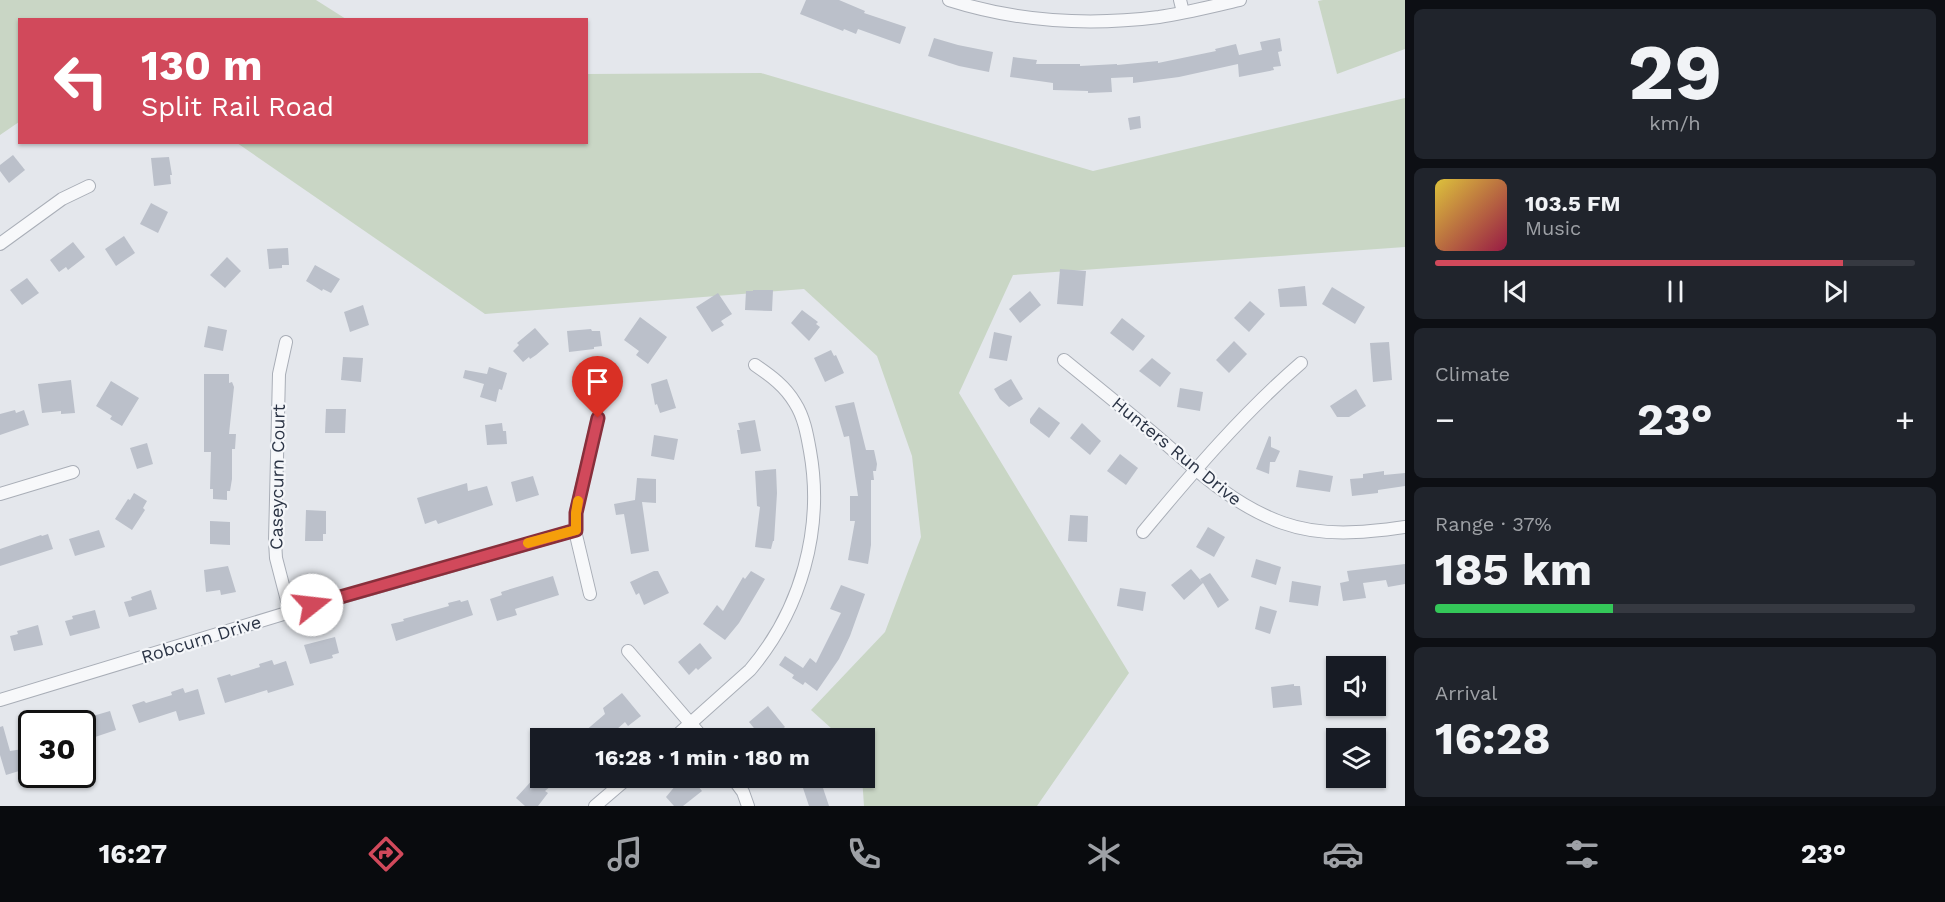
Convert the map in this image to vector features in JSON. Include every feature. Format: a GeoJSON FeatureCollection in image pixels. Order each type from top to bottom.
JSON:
{"type":"FeatureCollection","features":[{"type":"Feature","properties":{"kind":"street"},"geometry":{"type":"LineString","coordinates":[[949,0],[1012,16],[1064,22],[1094,22],[1160,16],[1181,6],[1240,0]]}},
{"type":"Feature","properties":{"kind":"street"},"geometry":{"type":"LineString","coordinates":[[0,244],[62,199],[89,186]]}},
{"type":"Feature","properties":{"kind":"street","name":"Caseycurn Court"},"geometry":{"type":"LineString","coordinates":[[286,342],[279,374],[275,541],[276,558],[290,612]]}},
{"type":"Feature","properties":{"kind":"street","name":"Hunters Run Drive"},"geometry":{"type":"LineString","coordinates":[[1064,360],[1196,470],[1240,503],[1284,524],[1325,532],[1342,533],[1405,528]]}},
{"type":"Feature","properties":{"kind":"street"},"geometry":{"type":"LineString","coordinates":[[1143,532],[1196,470],[1275,385],[1301,363]]}},
{"type":"Feature","properties":{"kind":"street"},"geometry":{"type":"LineString","coordinates":[[685,728],[750,670],[779,629],[796,592],[808,555],[812,532],[814,485],[808,441],[801,415],[787,390],[755,365]]}},
{"type":"Feature","properties":{"kind":"street"},"geometry":{"type":"LineString","coordinates":[[590,594],[576,530],[576,513],[598,418]]}},
{"type":"Feature","properties":{"kind":"street"},"geometry":{"type":"LineString","coordinates":[[0,494],[73,472]]}},
{"type":"Feature","properties":{"kind":"street","name":"Robcurn Drive"},"geometry":{"type":"LineString","coordinates":[[0,700],[290,612],[576,530]]}},
{"type":"Feature","properties":{"kind":"street"},"geometry":{"type":"LineString","coordinates":[[628,651],[695,728]]}},
{"type":"Feature","properties":{"kind":"street"},"geometry":{"type":"LineString","coordinates":[[595,806],[616,788]]}},
{"type":"Feature","properties":{"kind":"street"},"geometry":{"type":"LineString","coordinates":[[739,788],[748,806]]}},
{"type":"Feature","properties":{"kind":"green space"},"geometry":{"type":"Polygon","coordinates":[[[0,0],[316,0],[344,18],[18,18],[18,123],[0,135],[0,0]]]}},
{"type":"Feature","properties":{"kind":"green space"},"geometry":{"type":"Polygon","coordinates":[[[1405,0],[1405,49],[1337,74],[1318,1],[1405,0]]]}},
{"type":"Feature","properties":{"kind":"green space"},"geometry":{"type":"Polygon","coordinates":[[[761,73],[1093,171],[1405,98],[1405,247],[1013,275],[959,393],[1129,673],[1037,806],[864,806],[863,788],[875,788],[875,728],[831,728],[811,710],[885,632],[921,537],[912,456],[877,356],[804,289],[485,314],[238,144],[588,144],[588,74],[761,73]]]}},
{"type":"Feature","properties":{"kind":"building"},"geometry":{"type":"Polygon","coordinates":[[[806,0],[839,0],[865,11],[864,13],[906,27],[900,44],[858,29],[856,34],[844,29],[843,31],[800,14],[806,0]]]}},
{"type":"Feature","properties":{"kind":"building"},"geometry":{"type":"Polygon","coordinates":[[[934,38],[993,52],[989,72],[959,66],[928,56],[934,38]]]}},
{"type":"Feature","properties":{"kind":"building"},"geometry":{"type":"Polygon","coordinates":[[[1280,38],[1282,51],[1278,52],[1281,66],[1273,67],[1274,70],[1239,77],[1238,64],[1179,77],[1133,83],[1133,77],[1111,78],[1112,92],[1088,93],[1088,91],[1053,90],[1053,83],[1010,77],[1013,57],[1037,60],[1036,64],[1080,64],[1080,66],[1158,61],[1158,63],[1216,51],[1215,49],[1236,44],[1239,55],[1262,50],[1260,42],[1280,38]]]}},
{"type":"Feature","properties":{"kind":"building"},"geometry":{"type":"Polygon","coordinates":[[[1140,116],[1141,128],[1130,130],[1128,118],[1140,116]]]}},
{"type":"Feature","properties":{"kind":"building"},"geometry":{"type":"Polygon","coordinates":[[[13,155],[25,170],[9,183],[0,171],[0,165],[13,155]]]}},
{"type":"Feature","properties":{"kind":"building"},"geometry":{"type":"Polygon","coordinates":[[[169,157],[171,184],[154,186],[151,158],[169,157]]]}},
{"type":"Feature","properties":{"kind":"building"},"geometry":{"type":"Polygon","coordinates":[[[151,203],[168,212],[158,233],[140,224],[151,203]]]}},
{"type":"Feature","properties":{"kind":"building"},"geometry":{"type":"Polygon","coordinates":[[[124,236],[135,253],[116,266],[105,249],[124,236]]]}},
{"type":"Feature","properties":{"kind":"building"},"geometry":{"type":"Polygon","coordinates":[[[73,242],[85,257],[68,270],[66,267],[59,272],[50,260],[73,242]]]}},
{"type":"Feature","properties":{"kind":"building"},"geometry":{"type":"Polygon","coordinates":[[[288,248],[289,265],[269,269],[267,249],[288,248]]]}},
{"type":"Feature","properties":{"kind":"building"},"geometry":{"type":"Polygon","coordinates":[[[227,257],[241,271],[225,288],[210,275],[227,257]]]}},
{"type":"Feature","properties":{"kind":"building"},"geometry":{"type":"Polygon","coordinates":[[[315,265],[340,279],[331,293],[323,289],[322,291],[306,281],[315,265]]]}},
{"type":"Feature","properties":{"kind":"building"},"geometry":{"type":"Polygon","coordinates":[[[1060,269],[1086,271],[1083,306],[1057,304],[1060,269]]]}},
{"type":"Feature","properties":{"kind":"building"},"geometry":{"type":"Polygon","coordinates":[[[27,278],[39,293],[22,305],[10,290],[27,278]]]}},
{"type":"Feature","properties":{"kind":"building"},"geometry":{"type":"Polygon","coordinates":[[[1305,286],[1307,306],[1280,307],[1278,289],[1305,286]]]}},
{"type":"Feature","properties":{"kind":"building"},"geometry":{"type":"Polygon","coordinates":[[[1332,287],[1365,307],[1355,324],[1322,304],[1332,287]]]}},
{"type":"Feature","properties":{"kind":"building"},"geometry":{"type":"Polygon","coordinates":[[[773,290],[772,311],[745,310],[746,291],[773,290]]]}},
{"type":"Feature","properties":{"kind":"building"},"geometry":{"type":"Polygon","coordinates":[[[1030,291],[1041,305],[1020,323],[1009,309],[1030,291]]]}},
{"type":"Feature","properties":{"kind":"building"},"geometry":{"type":"Polygon","coordinates":[[[718,293],[732,314],[721,321],[724,325],[712,332],[696,307],[718,293]]]}},
{"type":"Feature","properties":{"kind":"building"},"geometry":{"type":"Polygon","coordinates":[[[1250,301],[1265,314],[1249,332],[1234,318],[1250,301]]]}},
{"type":"Feature","properties":{"kind":"building"},"geometry":{"type":"Polygon","coordinates":[[[363,305],[369,325],[350,332],[344,312],[363,305]]]}},
{"type":"Feature","properties":{"kind":"building"},"geometry":{"type":"Polygon","coordinates":[[[802,310],[818,322],[816,324],[820,327],[809,341],[791,323],[802,310]]]}},
{"type":"Feature","properties":{"kind":"building"},"geometry":{"type":"Polygon","coordinates":[[[640,317],[667,337],[648,364],[636,355],[639,351],[624,340],[640,317]]]}},
{"type":"Feature","properties":{"kind":"building"},"geometry":{"type":"Polygon","coordinates":[[[1122,318],[1145,336],[1133,351],[1110,333],[1122,318]]]}},
{"type":"Feature","properties":{"kind":"building"},"geometry":{"type":"Polygon","coordinates":[[[208,326],[227,330],[223,351],[204,347],[208,326]]]}},
{"type":"Feature","properties":{"kind":"building"},"geometry":{"type":"Polygon","coordinates":[[[535,328],[549,344],[523,362],[513,351],[519,345],[517,343],[535,328]]]}},
{"type":"Feature","properties":{"kind":"building"},"geometry":{"type":"Polygon","coordinates":[[[591,329],[600,331],[602,346],[569,352],[567,331],[591,329]]]}},
{"type":"Feature","properties":{"kind":"building"},"geometry":{"type":"Polygon","coordinates":[[[994,332],[1012,336],[1007,361],[989,358],[994,332]]]}},
{"type":"Feature","properties":{"kind":"building"},"geometry":{"type":"Polygon","coordinates":[[[1234,341],[1247,354],[1229,373],[1216,360],[1234,341]]]}},
{"type":"Feature","properties":{"kind":"building"},"geometry":{"type":"Polygon","coordinates":[[[1389,342],[1392,380],[1373,382],[1370,343],[1389,342]]]}},
{"type":"Feature","properties":{"kind":"building"},"geometry":{"type":"Polygon","coordinates":[[[831,350],[834,356],[836,355],[844,373],[825,382],[814,358],[831,350]]]}},
{"type":"Feature","properties":{"kind":"building"},"geometry":{"type":"Polygon","coordinates":[[[343,357],[363,358],[361,382],[341,380],[343,357]]]}},
{"type":"Feature","properties":{"kind":"building"},"geometry":{"type":"Polygon","coordinates":[[[1152,358],[1171,373],[1160,387],[1139,371],[1152,358]]]}},
{"type":"Feature","properties":{"kind":"building"},"geometry":{"type":"Polygon","coordinates":[[[489,367],[507,373],[502,390],[499,389],[496,402],[480,397],[484,384],[463,378],[465,370],[487,374],[489,367]]]}},
{"type":"Feature","properties":{"kind":"building"},"geometry":{"type":"Polygon","coordinates":[[[204,374],[229,374],[229,383],[232,382],[234,387],[229,434],[236,434],[235,449],[232,449],[232,479],[230,491],[227,491],[227,500],[213,499],[213,489],[210,489],[211,452],[204,452],[204,374]]]}},
{"type":"Feature","properties":{"kind":"building"},"geometry":{"type":"Polygon","coordinates":[[[667,379],[676,408],[660,413],[657,404],[655,405],[651,384],[667,379]]]}},
{"type":"Feature","properties":{"kind":"building"},"geometry":{"type":"Polygon","coordinates":[[[1011,379],[1023,399],[1009,407],[994,389],[1011,379]]]}},
{"type":"Feature","properties":{"kind":"building"},"geometry":{"type":"Polygon","coordinates":[[[71,380],[75,413],[61,414],[61,411],[42,413],[38,384],[71,380]]]}},
{"type":"Feature","properties":{"kind":"building"},"geometry":{"type":"Polygon","coordinates":[[[111,381],[139,398],[122,426],[110,419],[112,416],[96,406],[111,381]]]}},
{"type":"Feature","properties":{"kind":"building"},"geometry":{"type":"Polygon","coordinates":[[[1180,388],[1203,392],[1200,411],[1177,407],[1180,388]]]}},
{"type":"Feature","properties":{"kind":"building"},"geometry":{"type":"Polygon","coordinates":[[[1356,389],[1366,406],[1349,417],[1337,417],[1330,406],[1356,389]]]}},
{"type":"Feature","properties":{"kind":"building"},"geometry":{"type":"Polygon","coordinates":[[[854,402],[866,450],[874,450],[877,464],[876,471],[873,471],[874,480],[871,480],[871,545],[868,564],[848,560],[855,521],[850,521],[850,496],[858,496],[849,436],[844,437],[835,406],[854,402]]]}},
{"type":"Feature","properties":{"kind":"building"},"geometry":{"type":"Polygon","coordinates":[[[1039,407],[1060,423],[1049,438],[1030,423],[1030,419],[1039,407]]]}},
{"type":"Feature","properties":{"kind":"building"},"geometry":{"type":"Polygon","coordinates":[[[326,409],[346,409],[345,433],[325,433],[326,409]]]}},
{"type":"Feature","properties":{"kind":"building"},"geometry":{"type":"Polygon","coordinates":[[[15,410],[16,413],[24,410],[29,425],[0,435],[0,414],[15,410]]]}},
{"type":"Feature","properties":{"kind":"building"},"geometry":{"type":"Polygon","coordinates":[[[755,420],[761,451],[741,454],[738,423],[755,420]]]}},
{"type":"Feature","properties":{"kind":"building"},"geometry":{"type":"Polygon","coordinates":[[[502,423],[503,431],[506,431],[507,444],[487,445],[485,425],[502,423]]]}},
{"type":"Feature","properties":{"kind":"building"},"geometry":{"type":"Polygon","coordinates":[[[1082,423],[1101,441],[1090,455],[1070,438],[1082,423]]]}},
{"type":"Feature","properties":{"kind":"building"},"geometry":{"type":"Polygon","coordinates":[[[654,435],[678,439],[674,460],[651,456],[654,435]]]}},
{"type":"Feature","properties":{"kind":"building"},"geometry":{"type":"Polygon","coordinates":[[[1269,436],[1271,447],[1280,451],[1275,462],[1270,462],[1269,474],[1256,469],[1269,436]]]}},
{"type":"Feature","properties":{"kind":"building"},"geometry":{"type":"Polygon","coordinates":[[[147,443],[153,464],[137,469],[130,448],[147,443]]]}},
{"type":"Feature","properties":{"kind":"building"},"geometry":{"type":"Polygon","coordinates":[[[1120,454],[1138,468],[1126,485],[1107,471],[1120,454]]]}},
{"type":"Feature","properties":{"kind":"building"},"geometry":{"type":"Polygon","coordinates":[[[776,469],[774,541],[771,549],[755,547],[760,507],[757,506],[755,471],[776,469]]]}},
{"type":"Feature","properties":{"kind":"building"},"geometry":{"type":"Polygon","coordinates":[[[1299,470],[1333,476],[1330,492],[1296,487],[1299,470]]]}},
{"type":"Feature","properties":{"kind":"building"},"geometry":{"type":"Polygon","coordinates":[[[1384,471],[1384,475],[1405,473],[1405,486],[1378,490],[1378,493],[1352,496],[1350,479],[1363,478],[1363,474],[1384,471]]]}},
{"type":"Feature","properties":{"kind":"building"},"geometry":{"type":"Polygon","coordinates":[[[533,476],[539,495],[516,502],[511,482],[533,476]]]}},
{"type":"Feature","properties":{"kind":"building"},"geometry":{"type":"Polygon","coordinates":[[[637,478],[656,479],[656,503],[642,502],[649,551],[631,554],[624,514],[616,515],[614,504],[635,500],[637,478]]]}},
{"type":"Feature","properties":{"kind":"building"},"geometry":{"type":"Polygon","coordinates":[[[467,483],[468,491],[487,486],[493,505],[438,524],[436,520],[425,524],[417,498],[467,483]]]}},
{"type":"Feature","properties":{"kind":"building"},"geometry":{"type":"Polygon","coordinates":[[[134,493],[147,501],[143,508],[145,510],[132,530],[115,519],[134,493]]]}},
{"type":"Feature","properties":{"kind":"building"},"geometry":{"type":"Polygon","coordinates":[[[306,510],[326,511],[326,534],[323,534],[323,541],[305,541],[306,510]]]}},
{"type":"Feature","properties":{"kind":"building"},"geometry":{"type":"Polygon","coordinates":[[[1070,515],[1088,516],[1087,542],[1068,541],[1070,515]]]}},
{"type":"Feature","properties":{"kind":"building"},"geometry":{"type":"Polygon","coordinates":[[[210,521],[230,522],[230,545],[210,544],[210,521]]]}},
{"type":"Feature","properties":{"kind":"building"},"geometry":{"type":"Polygon","coordinates":[[[1208,527],[1225,537],[1214,557],[1196,547],[1208,527]]]}},
{"type":"Feature","properties":{"kind":"building"},"geometry":{"type":"Polygon","coordinates":[[[99,530],[105,547],[75,556],[69,539],[99,530]]]}},
{"type":"Feature","properties":{"kind":"building"},"geometry":{"type":"Polygon","coordinates":[[[48,534],[53,549],[0,566],[0,549],[48,534]]]}},
{"type":"Feature","properties":{"kind":"building"},"geometry":{"type":"Polygon","coordinates":[[[1256,559],[1281,567],[1276,585],[1251,577],[1256,559]]]}},
{"type":"Feature","properties":{"kind":"building"},"geometry":{"type":"Polygon","coordinates":[[[1405,564],[1405,584],[1388,587],[1386,580],[1363,583],[1366,598],[1343,601],[1340,583],[1349,581],[1347,571],[1405,564]]]}},
{"type":"Feature","properties":{"kind":"building"},"geometry":{"type":"Polygon","coordinates":[[[228,566],[236,592],[221,595],[220,590],[206,592],[204,570],[228,566]]]}},
{"type":"Feature","properties":{"kind":"building"},"geometry":{"type":"Polygon","coordinates":[[[1191,569],[1202,582],[1200,579],[1210,573],[1229,600],[1218,608],[1203,583],[1184,600],[1171,585],[1191,569]]]}},
{"type":"Feature","properties":{"kind":"building"},"geometry":{"type":"Polygon","coordinates":[[[658,571],[669,593],[644,605],[639,593],[636,595],[630,582],[658,571]]]}},
{"type":"Feature","properties":{"kind":"building"},"geometry":{"type":"Polygon","coordinates":[[[751,571],[765,579],[739,623],[725,640],[703,624],[717,605],[723,611],[743,577],[745,579],[751,571]]]}},
{"type":"Feature","properties":{"kind":"building"},"geometry":{"type":"Polygon","coordinates":[[[553,576],[559,595],[515,609],[517,615],[497,621],[490,599],[502,595],[501,592],[553,576]]]}},
{"type":"Feature","properties":{"kind":"building"},"geometry":{"type":"Polygon","coordinates":[[[1292,581],[1321,586],[1318,606],[1289,602],[1292,581]]]}},
{"type":"Feature","properties":{"kind":"building"},"geometry":{"type":"Polygon","coordinates":[[[841,585],[865,594],[839,659],[817,691],[805,682],[803,685],[792,678],[794,675],[779,665],[785,656],[803,668],[810,658],[816,663],[841,613],[830,609],[841,585]]]}},
{"type":"Feature","properties":{"kind":"building"},"geometry":{"type":"Polygon","coordinates":[[[1120,588],[1146,592],[1143,611],[1117,606],[1120,588]]]}},
{"type":"Feature","properties":{"kind":"building"},"geometry":{"type":"Polygon","coordinates":[[[151,590],[157,609],[129,617],[124,602],[151,590]]]}},
{"type":"Feature","properties":{"kind":"building"},"geometry":{"type":"Polygon","coordinates":[[[460,600],[461,602],[468,600],[473,615],[396,641],[391,624],[449,606],[448,603],[460,600]]]}},
{"type":"Feature","properties":{"kind":"building"},"geometry":{"type":"Polygon","coordinates":[[[1260,606],[1277,611],[1270,634],[1255,629],[1260,606]]]}},
{"type":"Feature","properties":{"kind":"building"},"geometry":{"type":"Polygon","coordinates":[[[95,610],[100,628],[70,636],[65,621],[73,619],[72,616],[95,610]]]}},
{"type":"Feature","properties":{"kind":"building"},"geometry":{"type":"Polygon","coordinates":[[[38,625],[43,645],[14,651],[10,636],[18,634],[17,631],[38,625]]]}},
{"type":"Feature","properties":{"kind":"building"},"geometry":{"type":"Polygon","coordinates":[[[335,637],[339,653],[332,655],[333,658],[310,664],[304,645],[335,637]]]}},
{"type":"Feature","properties":{"kind":"building"},"geometry":{"type":"Polygon","coordinates":[[[700,643],[712,658],[689,675],[678,662],[700,643]]]}},
{"type":"Feature","properties":{"kind":"building"},"geometry":{"type":"Polygon","coordinates":[[[272,660],[274,665],[286,661],[294,685],[268,693],[267,690],[225,703],[217,678],[260,667],[259,664],[272,660]]]}},
{"type":"Feature","properties":{"kind":"building"},"geometry":{"type":"Polygon","coordinates":[[[1294,684],[1294,686],[1300,686],[1302,705],[1273,708],[1271,687],[1294,684]]]}},
{"type":"Feature","properties":{"kind":"building"},"geometry":{"type":"Polygon","coordinates":[[[183,688],[185,693],[198,689],[205,714],[179,721],[176,711],[139,723],[132,705],[172,695],[171,692],[183,688]]]}},
{"type":"Feature","properties":{"kind":"building"},"geometry":{"type":"Polygon","coordinates":[[[622,693],[641,716],[628,726],[625,722],[618,728],[589,728],[605,714],[603,708],[622,693]]]}},
{"type":"Feature","properties":{"kind":"building"},"geometry":{"type":"Polygon","coordinates":[[[768,706],[785,727],[754,728],[749,722],[768,706]]]}},
{"type":"Feature","properties":{"kind":"building"},"geometry":{"type":"Polygon","coordinates":[[[110,711],[116,730],[96,737],[96,715],[110,711]]]}},
{"type":"Feature","properties":{"kind":"building"},"geometry":{"type":"Polygon","coordinates":[[[3,726],[10,751],[18,750],[18,771],[6,775],[0,755],[0,727],[3,726]]]}},
{"type":"Feature","properties":{"kind":"building"},"geometry":{"type":"Polygon","coordinates":[[[530,783],[530,788],[548,788],[545,791],[548,793],[538,806],[525,806],[516,798],[530,783]]]}},
{"type":"Feature","properties":{"kind":"building"},"geometry":{"type":"Polygon","coordinates":[[[674,788],[700,788],[702,791],[683,806],[674,806],[666,797],[674,788]]]}},
{"type":"Feature","properties":{"kind":"building"},"geometry":{"type":"Polygon","coordinates":[[[803,788],[823,788],[829,806],[809,806],[803,788]]]}},
{"type":"Feature","properties":{"kind":"slow traffic"},"geometry":{"type":"LineString","coordinates":[[528,543],[576,530],[578,501]]}},
{"type":"Feature","properties":{"kind":"route"},"geometry":{"type":"LineString","coordinates":[[312,605],[576,530],[576,513],[598,418]]}}]}
